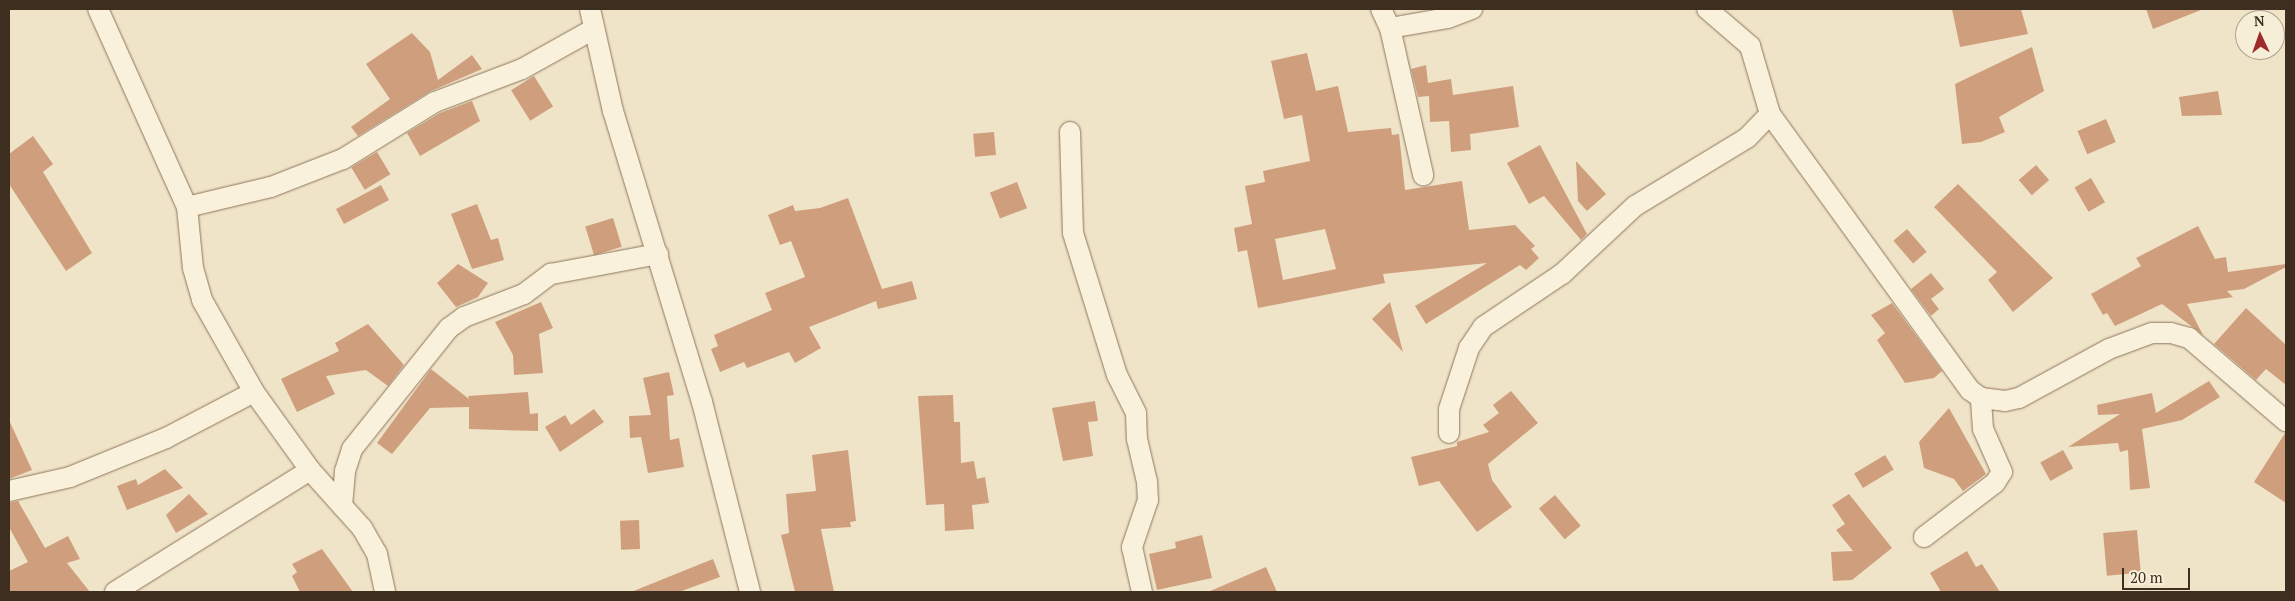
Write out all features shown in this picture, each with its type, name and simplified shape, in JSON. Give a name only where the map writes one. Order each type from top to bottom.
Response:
[{"type":"street","points":[[98,9],[147,126],[186,207],[196,285],[254,392],[310,470],[362,528],[377,554],[385,592]]},
{"type":"street","points":[[590,9],[614,110],[702,402],[750,592]]},
{"type":"street","points":[[1381,9],[1390,28],[1423,175]]},
{"type":"street","points":[[1390,28],[1448,18],[1472,9]]},
{"type":"street","points":[[1707,9],[1750,46],[1770,114],[1931,338],[1970,390],[1981,398],[2005,402],[2019,398],[2109,349],[2152,333],[2171,333],[2189,338],[2286,421]]},
{"type":"street","points":[[186,207],[271,187],[343,159],[435,102],[522,69],[594,29]]},
{"type":"street","points":[[1449,433],[1449,409],[1469,348],[1483,327],[1562,274],[1635,206],[1747,138],[1770,114]]},
{"type":"street","points":[[1070,132],[1073,233],[1110,341],[1117,375],[1136,413],[1137,439],[1147,482],[1148,500],[1132,547],[1142,592]]},
{"type":"street","points":[[342,506],[345,471],[352,449],[448,328],[464,317],[524,294],[551,274],[658,254]]},
{"type":"street","points":[[9,491],[38,486],[166,438],[254,392]]},
{"type":"street","points":[[1924,538],[1999,479],[2001,465],[1983,429],[1981,398]]},
{"type":"street","points":[[116,592],[310,470]]},
{"type":"building","points":[[1952,9],[2021,9],[2028,34],[1960,47]]},
{"type":"building","points":[[2146,9],[2201,9],[2201,10],[2153,29]]},
{"type":"building","points":[[412,33],[430,52],[438,80],[472,55],[482,69],[429,92],[358,136],[351,127],[390,99],[366,64]]},
{"type":"building","points":[[2032,47],[2044,91],[1999,117],[2005,132],[1981,142],[1962,144],[1955,84]]},
{"type":"building","points":[[1307,53],[1316,91],[1338,86],[1348,132],[1391,128],[1392,135],[1399,134],[1405,190],[1462,181],[1469,230],[1515,225],[1535,246],[1531,249],[1539,258],[1526,270],[1520,265],[1426,324],[1415,306],[1487,263],[1383,274],[1385,283],[1258,308],[1247,250],[1238,252],[1234,228],[1252,224],[1245,186],[1265,182],[1263,171],[1310,161],[1302,115],[1284,119],[1271,61]],"holes":[[[1325,229],[1336,269],[1283,280],[1275,239]]]},
{"type":"building","points":[[1426,65],[1428,83],[1451,79],[1453,95],[1513,86],[1519,127],[1470,134],[1471,150],[1451,152],[1449,121],[1430,122],[1429,96],[1418,97],[1411,69]]},
{"type":"building","points":[[534,76],[553,107],[530,121],[511,90]]},
{"type":"building","points":[[2218,91],[2222,115],[2182,116],[2179,97]]},
{"type":"building","points":[[472,101],[480,121],[420,156],[407,133],[440,113]]},
{"type":"building","points":[[2106,119],[2116,142],[2087,154],[2077,131]]},
{"type":"building","points":[[994,132],[996,155],[975,157],[973,134]]},
{"type":"building","points":[[33,136],[53,164],[43,172],[92,253],[66,271],[9,184],[9,154]]},
{"type":"building","points":[[1540,145],[1587,234],[1581,240],[1544,196],[1529,204],[1507,163]]},
{"type":"building","points":[[377,152],[390,174],[365,190],[351,167]]},
{"type":"building","points":[[1576,161],[1606,194],[1587,211],[1578,201]]},
{"type":"building","points":[[2036,165],[2049,180],[2032,195],[2019,180]]},
{"type":"building","points":[[2091,178],[2105,202],[2089,212],[2075,188]]},
{"type":"building","points":[[1017,182],[1027,208],[1000,219],[990,192]]},
{"type":"building","points":[[1958,184],[2053,278],[2013,312],[1988,280],[1997,272],[1934,207]]},
{"type":"building","points":[[381,185],[389,200],[344,224],[336,209]]},
{"type":"building","points":[[848,198],[882,289],[912,281],[917,299],[878,309],[876,301],[809,327],[821,348],[795,363],[789,352],[747,368],[744,362],[720,372],[711,349],[718,346],[714,335],[772,310],[765,293],[805,277],[791,241],[780,245],[768,215],[793,205],[795,211],[820,208]]},
{"type":"building","points":[[477,204],[491,240],[498,238],[504,260],[472,269],[451,214]]},
{"type":"building","points":[[613,218],[622,247],[594,255],[585,226]]},
{"type":"building","points":[[2198,226],[2215,259],[2226,257],[2228,272],[2286,264],[2286,267],[2244,289],[2227,291],[2233,297],[2187,304],[2203,335],[2162,304],[2115,326],[2107,313],[2103,315],[2091,294],[2141,266],[2136,258]]},
{"type":"building","points":[[1907,229],[1927,252],[1913,263],[1893,241]]},
{"type":"building","points":[[458,264],[488,283],[478,297],[456,307],[437,283]]},
{"type":"building","points":[[1931,273],[1944,289],[1931,299],[1939,309],[1931,316],[1911,289]]},
{"type":"building","points":[[541,302],[553,328],[539,334],[543,373],[514,375],[513,355],[495,322]]},
{"type":"building","points":[[1390,302],[1403,352],[1372,319]]},
{"type":"building","points":[[1892,303],[1942,371],[1934,378],[1905,383],[1877,340],[1885,333],[1871,315]]},
{"type":"building","points":[[2246,308],[2286,345],[2286,385],[2266,369],[2256,380],[2214,344]]},
{"type":"building","points":[[368,324],[404,365],[388,386],[366,370],[326,376],[335,394],[297,412],[281,379],[339,351],[335,343]]},
{"type":"building","points":[[431,369],[469,399],[468,396],[528,392],[530,414],[538,413],[538,431],[469,429],[469,407],[430,408],[392,454],[377,443]]},
{"type":"building","points":[[669,372],[674,395],[667,396],[670,440],[679,438],[684,467],[648,473],[641,437],[630,438],[629,416],[651,415],[643,378]]},
{"type":"building","points":[[2209,381],[2220,397],[2182,420],[2142,429],[2150,488],[2130,490],[2128,450],[2120,452],[2118,443],[2068,447],[2120,414],[2098,415],[2097,405],[2152,393],[2156,413]]},
{"type":"building","points":[[1511,391],[1538,423],[1488,464],[1492,480],[1512,507],[1477,532],[1439,481],[1419,486],[1411,457],[1457,446],[1457,442],[1489,432],[1483,425],[1499,413],[1493,405]]},
{"type":"building","points":[[953,395],[954,422],[960,422],[961,463],[974,461],[977,479],[985,477],[989,503],[972,505],[974,529],[945,531],[944,504],[926,505],[918,396]]},
{"type":"building","points":[[1095,401],[1098,421],[1088,422],[1093,456],[1063,461],[1052,408]]},
{"type":"building","points":[[1949,408],[1986,474],[1963,491],[1954,479],[1924,468],[1919,442]]},
{"type":"building","points":[[594,409],[604,422],[560,452],[545,427],[565,415],[571,425]]},
{"type":"building","points":[[9,420],[32,470],[9,479]]},
{"type":"building","points":[[2286,433],[2286,503],[2254,482]]},
{"type":"building","points":[[848,450],[856,521],[850,522],[851,527],[821,529],[834,592],[795,592],[781,535],[789,533],[786,494],[816,491],[812,455]]},
{"type":"building","points":[[2063,450],[2073,468],[2050,481],[2040,463]]},
{"type":"building","points":[[1885,455],[1894,470],[1863,488],[1854,474]]},
{"type":"building","points":[[165,469],[183,488],[127,510],[117,486],[136,479],[138,485]]},
{"type":"building","points":[[189,494],[208,514],[176,533],[166,515]]},
{"type":"building","points":[[1849,494],[1892,548],[1852,580],[1833,581],[1831,552],[1853,551],[1836,530],[1845,524],[1832,505]]},
{"type":"building","points":[[1555,495],[1581,526],[1565,539],[1539,508]]},
{"type":"building","points":[[18,501],[45,548],[68,536],[80,559],[67,563],[90,592],[9,592],[9,571],[28,562],[9,527],[9,503]]},
{"type":"building","points":[[639,520],[640,549],[621,550],[620,521]]},
{"type":"building","points":[[2137,530],[2141,573],[2107,576],[2103,533]]},
{"type":"building","points":[[1202,535],[1212,578],[1157,590],[1149,554],[1176,548],[1175,542]]},
{"type":"building","points":[[322,549],[353,592],[300,592],[292,576],[297,572],[292,564]]},
{"type":"building","points":[[1967,551],[1976,567],[1982,564],[2000,592],[1941,592],[1930,573]]},
{"type":"building","points":[[713,559],[720,577],[679,592],[631,592]]},
{"type":"building","points":[[1266,567],[1277,592],[1208,592]]}]
